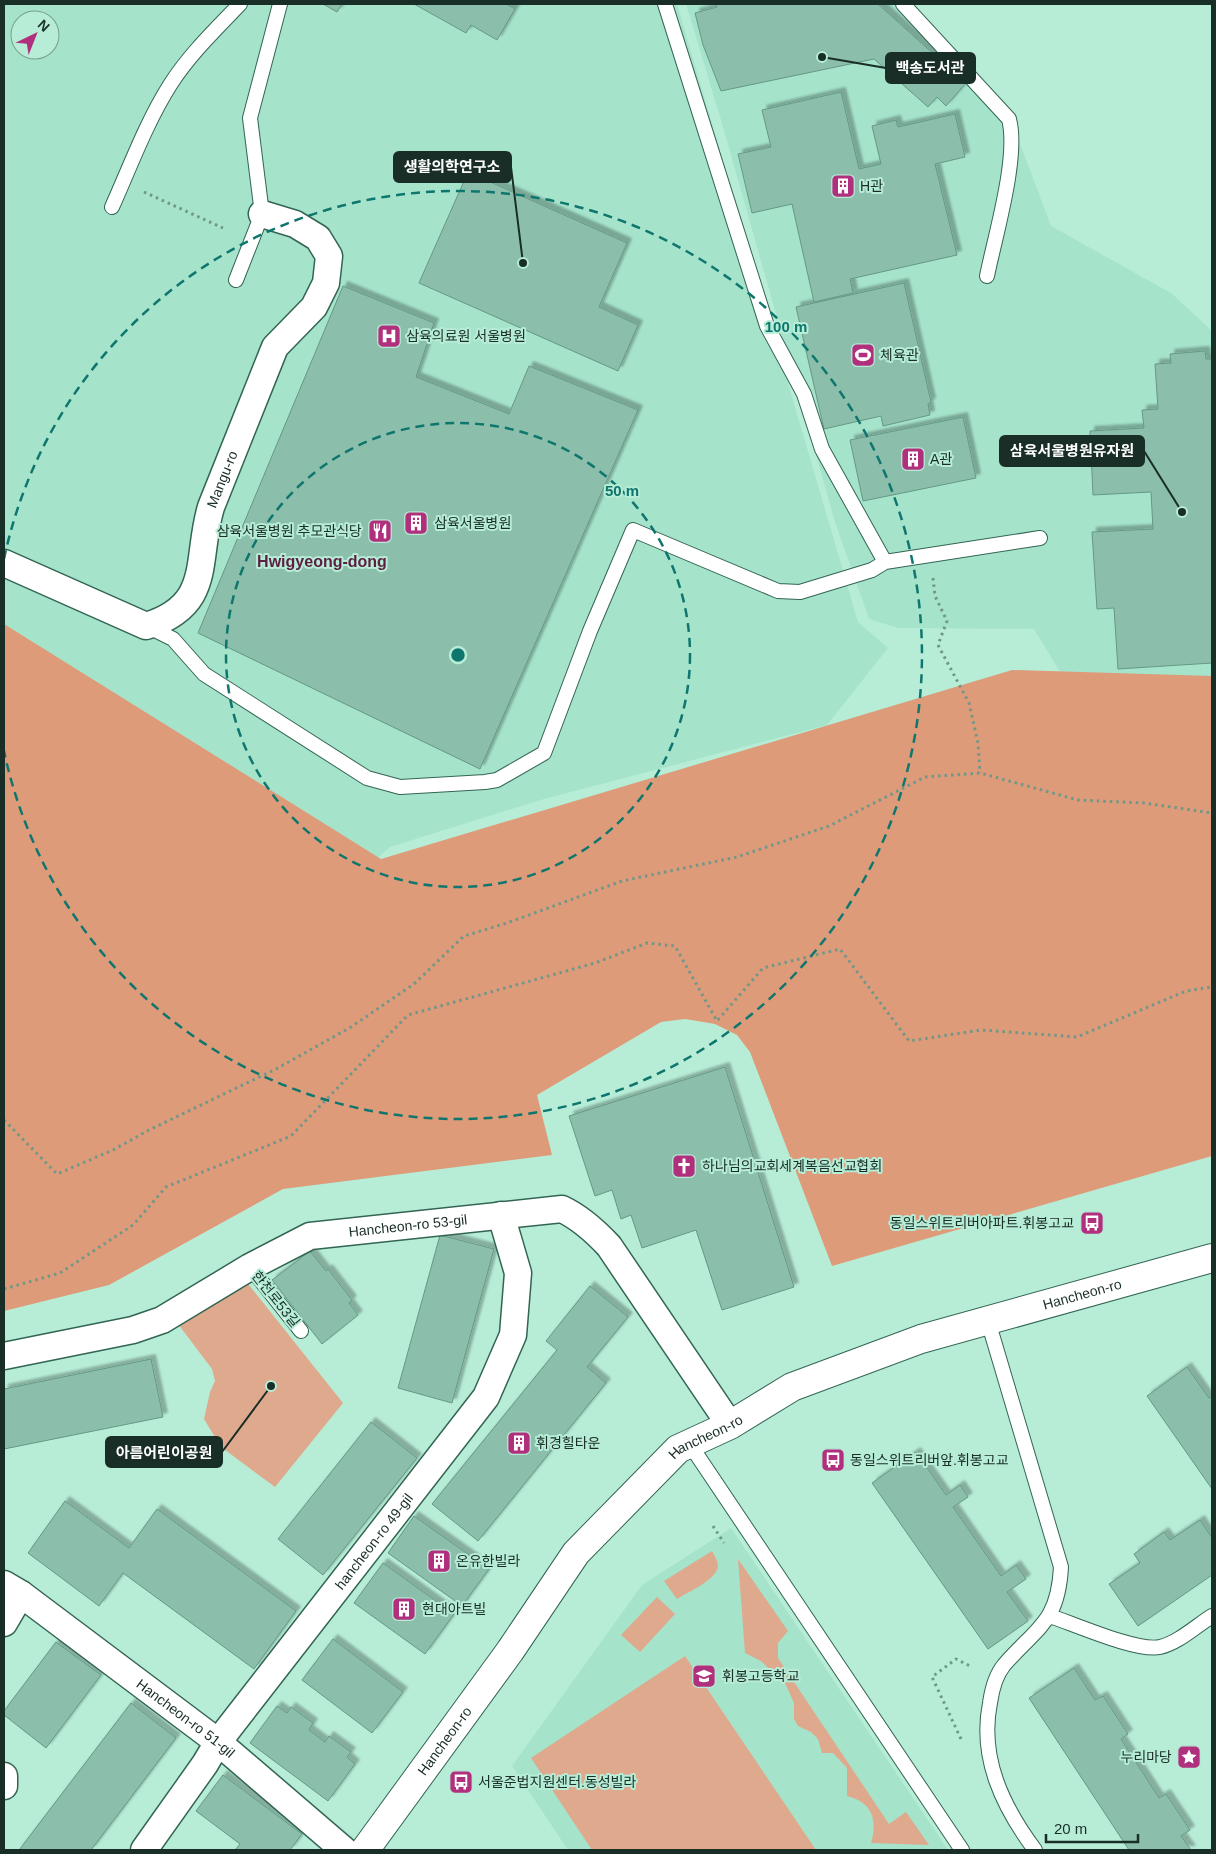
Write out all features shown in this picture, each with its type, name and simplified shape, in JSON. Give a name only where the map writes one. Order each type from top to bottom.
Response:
[{"type":"main road","name":"Hancheon-ro","points":[[365,1850],[510,1651],[576,1553],[678,1449],[730,1425],[792,1387],[921,1339],[1212,1258]]},
{"type":"street","name":"Mangu-ro","points":[[146,626],[163,620],[191,598],[198,584],[206,524],[211,507],[275,347],[314,308],[326,283],[329,256],[318,238],[294,224],[262,214]]},
{"type":"street","points":[[4,563],[146,626]]},
{"type":"street","name":"Hancheon-ro 53-gil","points":[[4,1356],[133,1330],[162,1320],[250,1267],[310,1236],[562,1209],[576,1216],[609,1246],[730,1425]]},
{"type":"street","name":"hancheon-ro 49-gil","points":[[153,1847],[218,1742],[486,1397],[513,1335],[518,1273],[501,1215]]},
{"type":"street","name":"Hancheon-ro 51-gil","points":[[4,1623],[12,1589],[218,1742],[344,1850]]},
{"type":"street","points":[[4,1776],[4,1786]]},
{"type":"lane","points":[[112,207],[158,104],[170,84],[190,57],[240,4]]},
{"type":"lane","points":[[236,280],[262,214],[250,118],[280,4]]},
{"type":"lane","points":[[665,4],[767,326],[804,394],[822,449],[885,562]]},
{"type":"lane","points":[[904,4],[1009,119],[1012,131],[1012,156],[987,276]]},
{"type":"lane","points":[[146,626],[173,639],[204,674],[368,778],[400,788],[484,782],[497,780],[544,753],[590,631],[633,530],[778,591],[791,593],[872,570],[885,562],[1040,538]]},
{"type":"lane","name":"한천로53길","points":[[250,1267],[301,1331]]},
{"type":"lane","points":[[988,1321],[1061,1567],[1058,1594],[1050,1616],[1042,1628],[1003,1666],[993,1684],[986,1731],[988,1758],[1003,1800],[1022,1833],[1035,1850]]},
{"type":"lane","points":[[689,1443],[962,1850]]},
{"type":"lane","points":[[1050,1616],[1140,1647],[1158,1647],[1169,1643],[1212,1616]]},
{"type":"path","points":[[123,182],[223,228]]},
{"type":"path","points":[[931,556],[935,596],[947,622],[938,645],[968,704],[978,743],[980,773]]},
{"type":"path","points":[[4,1120],[57,1174],[113,1150],[149,1130],[276,1069],[350,1027],[414,984],[464,936],[507,923],[622,881],[737,857],[829,826],[925,777],[980,773],[1078,800],[1144,803],[1212,813]]},
{"type":"path","points":[[4,1289],[60,1273],[133,1225],[166,1187],[291,1136],[408,1015],[595,963],[647,943],[674,946],[717,1021],[762,968],[840,948],[909,1041],[982,1030],[1077,1037],[1186,991],[1212,987]]},
{"type":"path","points":[[4,1128],[11,1127]]},
{"type":"path","points":[[713,1526],[724,1543]]},
{"type":"path","points":[[961,1739],[932,1677],[956,1660],[972,1667]]},
{"type":"shaded area","name":"삼육의료원 서울병원","points":[[4,4],[677,4],[858,622],[888,648],[827,725],[544,799],[390,847],[151,1051],[4,993]]},
{"type":"shaded area","points":[[686,4],[905,4],[1014,128],[1051,226],[1171,293],[1212,331],[1212,687],[1081,706],[1034,629],[898,628],[869,619],[835,522],[721,120]]},
{"type":"shaded area","points":[[4,624],[381,859],[1012,670],[1212,676],[1212,1156],[832,1266],[750,1052],[737,1035],[715,1024],[685,1019],[661,1022],[537,1095],[552,1155],[283,1189],[109,1285],[4,1311]]},
{"type":"shaded area","points":[[245,1280],[343,1403],[275,1487],[221,1447],[204,1419],[210,1392],[215,1381],[212,1369],[175,1320]]},
{"type":"shaded area","name":"휘봉고등학교","points":[[731,1528],[948,1850],[568,1850],[512,1766],[642,1585]]},
{"type":"shaded area","points":[[712,1551],[718,1565],[714,1575],[677,1599],[664,1581]]},
{"type":"shaded area","points":[[738,1559],[788,1631],[778,1643],[778,1658],[889,1824],[906,1812],[929,1845],[871,1843],[874,1827],[871,1813],[862,1803],[847,1796],[847,1768],[833,1753],[822,1753],[818,1739],[811,1732],[798,1726],[794,1719],[794,1703],[786,1685],[761,1661],[745,1653]]},
{"type":"shaded area","points":[[657,1597],[675,1614],[640,1652],[621,1635]]},
{"type":"shaded area","points":[[685,1656],[816,1850],[592,1850],[531,1758]]},
{"type":"building","points":[[323,4],[342,4],[337,12]]},
{"type":"building","points":[[414,4],[506,4],[515,9],[497,40],[471,25],[466,33]]},
{"type":"building","points":[[716,4],[878,4],[966,83],[946,106],[937,97],[928,107],[874,59],[721,91],[703,45],[695,13],[717,7]]},
{"type":"building","name":"H관","points":[[841,92],[859,169],[881,164],[872,126],[896,120],[898,127],[955,114],[965,157],[935,164],[957,255],[850,279],[853,293],[814,302],[792,204],[752,213],[738,154],[771,147],[762,110]]},
{"type":"building","points":[[468,172],[627,243],[599,307],[638,325],[618,371],[419,283]]},
{"type":"building","name":"체육관","points":[[904,283],[931,402],[928,404],[930,415],[883,426],[881,416],[824,429],[796,307]]},
{"type":"building","name":"삼육서울병원","points":[[343,286],[434,323],[416,377],[509,414],[529,366],[638,410],[480,769],[198,633]]},
{"type":"building","points":[[1205,351],[1206,359],[1212,359],[1212,663],[1118,669],[1114,608],[1097,609],[1092,532],[1153,529],[1151,492],[1093,495],[1090,431],[1144,428],[1142,410],[1158,409],[1155,364],[1171,363],[1170,354]]},
{"type":"building","name":"A관","points":[[963,417],[976,478],[863,501],[850,440]]},
{"type":"building","points":[[725,1067],[794,1287],[722,1310],[696,1230],[642,1248],[631,1215],[621,1219],[612,1190],[595,1196],[569,1116]]},
{"type":"building","points":[[440,1235],[494,1249],[452,1403],[398,1388]]},
{"type":"building","points":[[310,1251],[326,1271],[328,1269],[352,1300],[349,1303],[358,1315],[322,1344],[272,1280]]},
{"type":"building","name":"휘경힐타운","points":[[590,1286],[628,1317],[587,1367],[606,1383],[478,1541],[432,1504],[557,1350],[546,1341]]},
{"type":"building","points":[[151,1359],[163,1417],[4,1449],[4,1389]]},
{"type":"building","points":[[1187,1367],[1209,1398],[1212,1396],[1212,1489],[1147,1396]]},
{"type":"building","points":[[371,1422],[417,1458],[323,1575],[278,1539]]},
{"type":"building","points":[[916,1452],[946,1495],[960,1485],[968,1497],[953,1507],[1001,1576],[1016,1565],[1026,1579],[1007,1592],[1028,1621],[988,1649],[872,1483]]},
{"type":"building","points":[[65,1501],[129,1548],[157,1509],[296,1611],[254,1669],[123,1573],[99,1606],[28,1553]]},
{"type":"building","name":"온유한빌라","points":[[414,1516],[489,1569],[462,1606],[388,1553]]},
{"type":"building","points":[[1200,1520],[1212,1538],[1212,1575],[1138,1626],[1109,1584],[1140,1563],[1134,1554],[1164,1532],[1170,1540]]},
{"type":"building","name":"현대아트빌","points":[[383,1563],[454,1614],[425,1654],[354,1603]]},
{"type":"building","points":[[333,1639],[403,1692],[372,1733],[302,1680]]},
{"type":"building","points":[[56,1642],[101,1675],[46,1748],[4,1715],[4,1711]]},
{"type":"building","points":[[1074,1668],[1095,1700],[1103,1696],[1128,1734],[1121,1739],[1159,1798],[1166,1794],[1190,1830],[1181,1836],[1191,1850],[1129,1850],[1029,1698]]},
{"type":"building","points":[[131,1703],[176,1738],[91,1850],[19,1850]]},
{"type":"building","points":[[277,1706],[287,1713],[291,1707],[313,1723],[309,1730],[325,1742],[329,1736],[351,1752],[347,1757],[355,1764],[328,1801],[250,1743]]},
{"type":"building","points":[[223,1775],[302,1834],[290,1850],[235,1850],[240,1844],[196,1811]]},
{"type":"place","name":"백송도서관","points":[[822,57]]},
{"type":"place","name":"H관","points":[[843,186]]},
{"type":"place","name":"생활의학연구소","points":[[523,263]]},
{"type":"place","name":"삼육의료원 서울병원","points":[[389,336]]},
{"type":"place","name":"체육관","points":[[863,355]]},
{"type":"place","name":"A관","points":[[913,459]]},
{"type":"place","name":"삼육서울병원유자원","points":[[1182,512]]},
{"type":"place","name":"삼육서울병원","points":[[416,523]]},
{"type":"place","name":"삼육서울병원 추모관식당","points":[[380,531]]},
{"type":"place","name":"하나님의교회세계복음선교협회","points":[[684,1166]]},
{"type":"place","name":"동일스위트리버아파트.휘봉고교","points":[[1092,1223]]},
{"type":"place","name":"아름어린이공원","points":[[271,1386]]},
{"type":"place","name":"휘경힐타운","points":[[519,1443]]},
{"type":"place","name":"동일스위트리버앞.휘봉고교","points":[[833,1460]]},
{"type":"place","name":"온유한빌라","points":[[439,1561]]},
{"type":"place","name":"현대아트빌","points":[[404,1609]]},
{"type":"place","name":"휘봉고등학교","points":[[704,1676]]},
{"type":"place","name":"누리마당","points":[[1189,1757]]},
{"type":"place","name":"서울준법지원센터.동성빌라","points":[[461,1782]]},
{"type":"district","name":"Hwigyeong-dong","points":[[322,561]]}]
